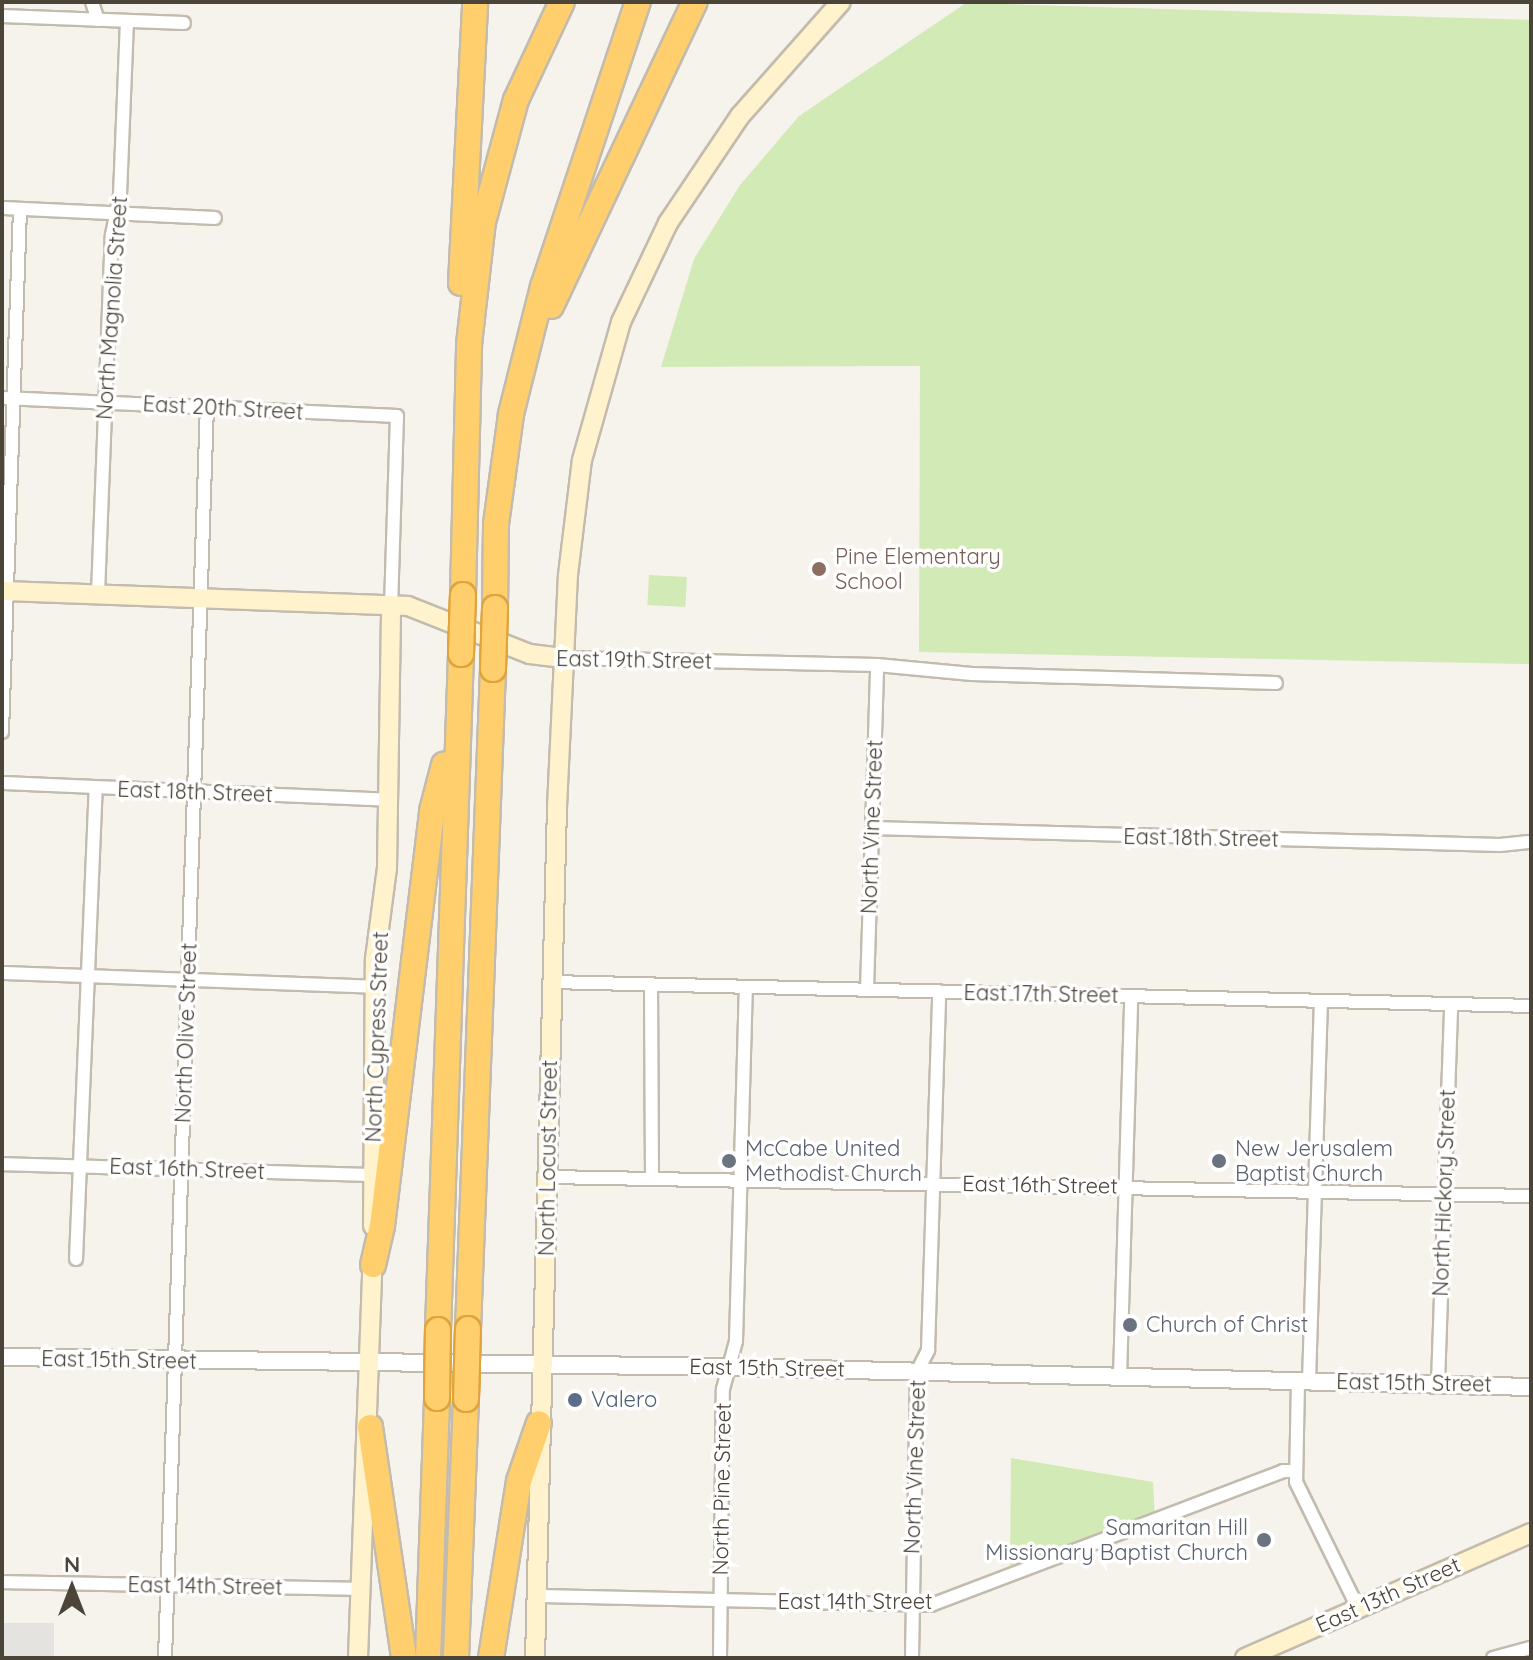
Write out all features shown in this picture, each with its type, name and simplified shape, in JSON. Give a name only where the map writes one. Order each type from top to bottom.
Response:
[{"type":"highway","points":[[469,344],[461,303],[475,2]]},
{"type":"highway","points":[[428,1658],[469,344],[483,222],[503,143],[532,61],[562,2]]},
{"type":"highway","points":[[456,1658],[495,608],[504,445],[543,287],[638,2]]},
{"type":"highway","points":[[529,351],[695,2]]},
{"type":"highway","points":[[373,1265],[382,1226],[432,811],[459,703]]},
{"type":"highway","points":[[491,1658],[519,1481],[539,1423]]},
{"type":"highway","points":[[370,1427],[404,1658]]},
{"type":"main road","name":"North Locust Street","points":[[535,1658],[540,1366],[549,1177],[551,982],[565,658],[582,460],[621,322],[668,223],[707,160],[776,72],[841,2]]},
{"type":"main road","name":"East 19th Street","points":[[4,591],[391,605],[435,613],[530,654],[565,658]]},
{"type":"main road","name":"North Cypress Street","points":[[358,1658],[370,1427],[375,987],[388,800],[391,605]]},
{"type":"main road","name":"East 13th Street","points":[[1245,1658],[1531,1533]]},
{"type":"street","points":[[92,2],[98,20]]},
{"type":"street","points":[[2,16],[184,23]]},
{"type":"street","name":"North Magnolia Street","points":[[98,594],[127,22]]},
{"type":"street","points":[[2,208],[215,218]]},
{"type":"street","points":[[2,732],[8,398],[20,209]]},
{"type":"street","name":"East 20th Street","points":[[8,398],[397,416]]},
{"type":"street","name":"North Olive Street","points":[[165,1658],[207,407]]},
{"type":"street","name":"North Cypress Street","points":[[391,605],[397,416]]},
{"type":"street","name":"East 19th Street","points":[[565,658],[877,665],[972,674],[1276,683]]},
{"type":"street","name":"North Vine Street","points":[[867,990],[877,665]]},
{"type":"street","name":"East 18th Street","points":[[2,783],[388,800]]},
{"type":"street","points":[[76,1259],[96,787]]},
{"type":"street","name":"East 18th Street","points":[[872,828],[1500,845],[1531,842]]},
{"type":"street","points":[[2,973],[375,987]]},
{"type":"street","name":"East 17th Street","points":[[551,982],[1531,1006]]},
{"type":"street","points":[[651,985],[652,1177]]},
{"type":"street","name":"North Pine Street","points":[[720,1658],[723,1389],[736,1341],[746,987]]},
{"type":"street","name":"North Vine Street","points":[[912,1658],[917,1372],[928,1350],[939,991]]},
{"type":"street","points":[[1120,1377],[1131,996]]},
{"type":"street","points":[[1321,1001],[1315,1192],[1304,1381],[1294,1471],[1358,1608]]},
{"type":"street","name":"North Hickory Street","points":[[1438,1383],[1451,1004]]},
{"type":"street","name":"East 16th Street","points":[[2,1164],[373,1175]]},
{"type":"street","name":"East 16th Street","points":[[549,1177],[741,1178],[1531,1196]]},
{"type":"street","name":"East 15th Street","points":[[2,1357],[730,1367],[1531,1387]]},
{"type":"street","name":"East 14th Street","points":[[536,1596],[721,1602],[940,1602],[1283,1471],[1294,1471]]},
{"type":"street","name":"East 14th Street","points":[[2,1582],[360,1589]]},
{"type":"street","points":[[1493,1658],[1531,1648]]},
{"type":"green space","points":[[966,3],[1531,20],[1531,664],[919,652],[920,366],[661,367],[694,259],[740,185],[799,116]]},
{"type":"green space","points":[[649,575],[687,577],[685,607],[647,605]]},
{"type":"green space","points":[[1011,1458],[1153,1482],[1155,1520],[1010,1576]]},
{"type":"shaded area","points":[[2,1623],[54,1623],[54,1658],[2,1658]]},
{"type":"place","name":"Pine Elementary School","points":[[819,569]]},
{"type":"place","name":"McCabe United Methodist Church","points":[[729,1161]]},
{"type":"place","name":"New Jerusalem Baptist Church","points":[[1219,1161]]},
{"type":"place","name":"Church of Christ","points":[[1130,1325]]},
{"type":"place","name":"Valero","points":[[575,1400]]},
{"type":"place","name":"Samaritan Hill Missionary Baptist Church","points":[[1264,1540]]}]
